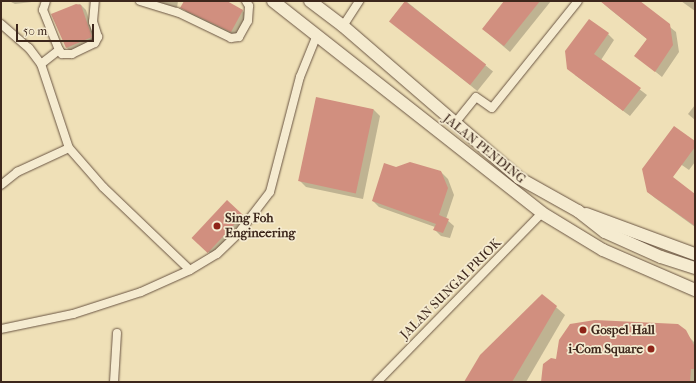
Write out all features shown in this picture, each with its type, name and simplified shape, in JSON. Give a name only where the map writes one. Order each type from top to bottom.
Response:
[{"type":"main road","name":"JALAN PENDING","points":[[273,1],[542,213],[603,250],[695,290]]},
{"type":"main road","name":"JALAN PENDING","points":[[310,1],[343,26],[455,122],[485,152],[518,178],[578,211],[605,232],[630,245],[695,268]]},
{"type":"main road","points":[[578,211],[695,254]]},
{"type":"street","points":[[46,1],[43,10],[62,54],[72,54],[95,43],[98,37],[93,22],[95,1]]},
{"type":"street","points":[[140,1],[177,12],[230,38],[240,37],[248,21],[248,6],[246,1]]},
{"type":"street","points":[[343,26],[358,1]]},
{"type":"street","points":[[455,122],[476,96],[492,108],[578,1]]},
{"type":"street","points":[[1,24],[29,48],[40,64],[69,148],[103,187],[190,270]]},
{"type":"street","points":[[1,329],[73,314],[141,292],[190,270],[217,254],[238,235],[270,192],[300,77],[317,35]]},
{"type":"street","points":[[40,64],[59,50]]},
{"type":"street","points":[[1,185],[17,172],[69,148]]},
{"type":"street","name":"JALAN SUNGAI PRIOK","points":[[376,382],[542,213]]},
{"type":"street","points":[[114,382],[117,332]]},
{"type":"building","points":[[184,1],[227,1],[243,10],[231,32],[180,8]]},
{"type":"building","points":[[405,1],[486,64],[470,85],[389,21]]},
{"type":"building","points":[[504,1],[540,1],[504,46],[482,29]]},
{"type":"building","points":[[600,1],[640,1],[670,24],[673,45],[655,72],[634,56],[647,39]]},
{"type":"building","points":[[76,4],[81,5],[92,37],[66,48],[51,14]]},
{"type":"building","points":[[589,19],[609,33],[594,54],[641,88],[623,111],[567,69],[565,51]]},
{"type":"building","points":[[316,97],[374,109],[356,193],[298,181]]},
{"type":"building","points":[[674,126],[695,141],[695,147],[673,177],[695,194],[695,226],[647,192],[642,169]]},
{"type":"building","points":[[410,162],[441,171],[448,188],[439,215],[449,219],[443,233],[433,230],[436,224],[372,201],[384,163],[396,167]]},
{"type":"building","name":"Sing Foh Engineering","points":[[227,200],[243,215],[208,253],[192,238]]},
{"type":"building","points":[[542,294],[557,306],[512,382],[464,382],[480,355]]},
{"type":"building","name":"i-Com Square","points":[[595,320],[678,324],[686,330],[695,347],[695,369],[691,369],[690,382],[541,382],[543,364],[551,358],[556,359],[559,340],[570,324]]},
{"type":"place","name":"Sing Foh Engineering","points":[[217,226]]},
{"type":"place","name":"Gospel Hall","points":[[583,330]]},
{"type":"place","name":"i-Com Square","points":[[651,349]]}]
